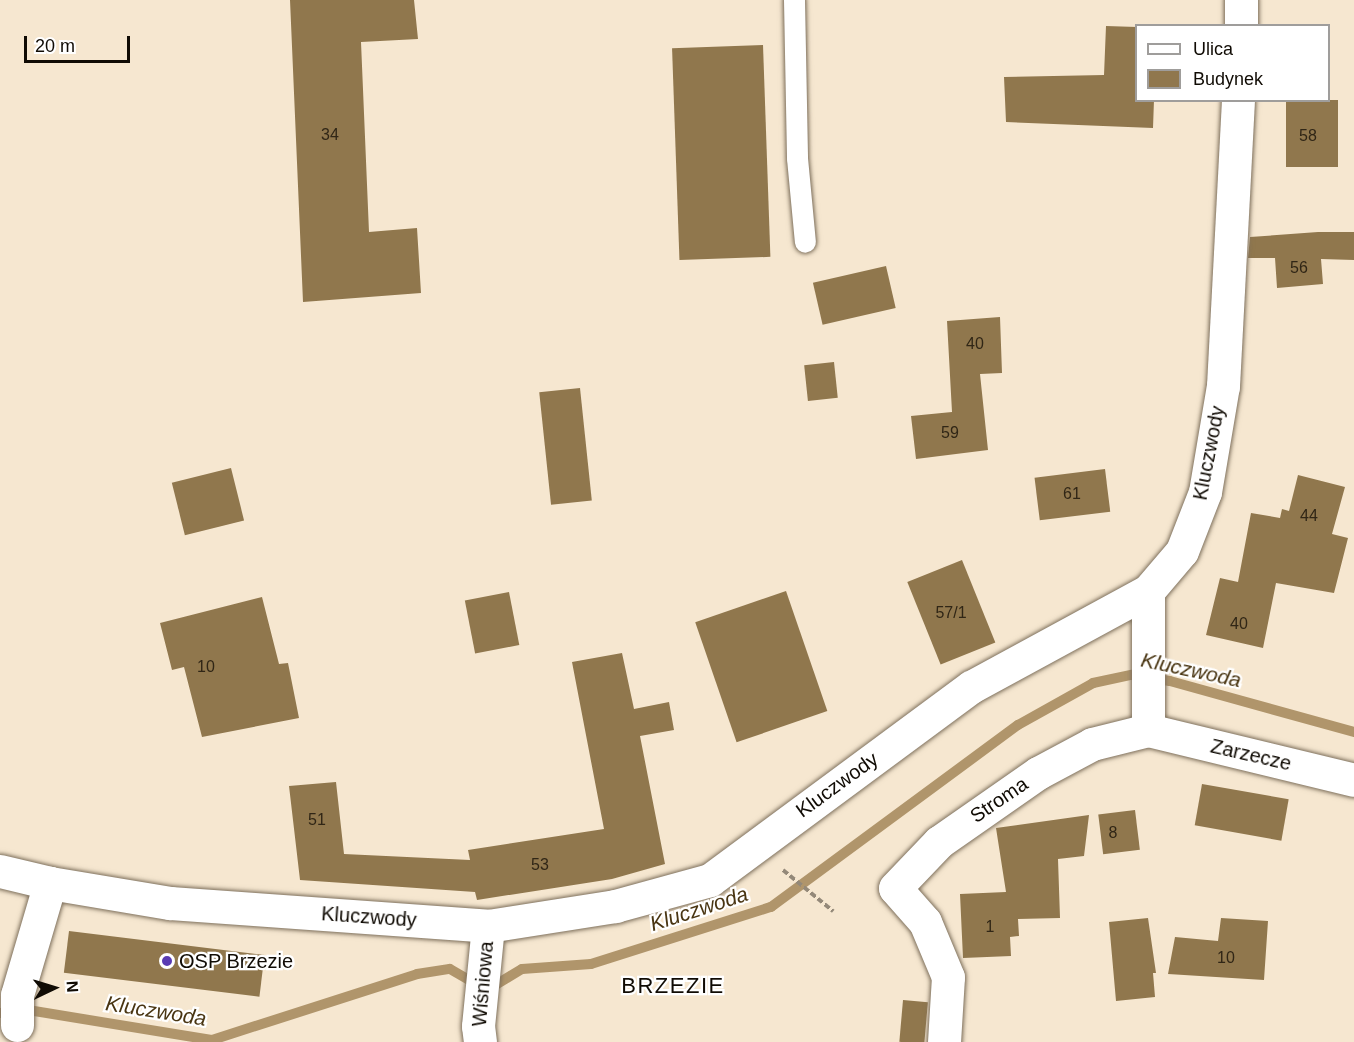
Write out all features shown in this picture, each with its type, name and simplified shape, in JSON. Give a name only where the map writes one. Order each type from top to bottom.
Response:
[{"type":"street","points":[[1241,0],[1241,24]]},
{"type":"street","name":"Kluczwody","points":[[0,871],[50,883],[170,903],[487,940],[710,880],[970,687],[1148,591],[1182,551],[1205,492],[1223,386],[1238,102]]},
{"type":"street","points":[[1148,591],[1148,719]]},
{"type":"street","name":"Zarzecze","points":[[1148,719],[1354,780]]},
{"type":"street","name":"Stroma","points":[[944,1042],[948,977],[925,922],[895,888],[939,842],[1038,773],[1092,744],[1148,719]]},
{"type":"street","points":[[17,1010],[50,883]]},
{"type":"street","name":"Wiśniowa","points":[[480,1042],[487,940]]},
{"type":"lane","points":[[794,0],[797,158],[805,242]]},
{"type":"path","points":[[755,846],[833,911]]},
{"type":"building","points":[[290,0],[414,0],[418,39],[361,42],[369,232],[417,228],[421,293],[303,302]]},
{"type":"building","points":[[1106,26],[1135,27],[1135,102],[1154,102],[1153,128],[1006,122],[1004,77],[1104,75]]},
{"type":"building","points":[[763,45],[770,257],[679,260],[672,48]]},
{"type":"building","points":[[1338,100],[1338,167],[1286,167],[1286,102]]},
{"type":"building","points":[[1354,232],[1354,260],[1321,259],[1323,284],[1277,288],[1275,258],[1248,258],[1250,237]]},
{"type":"building","points":[[886,266],[896,308],[823,325],[813,283]]},
{"type":"building","points":[[1000,317],[1002,373],[980,374],[988,450],[916,459],[911,416],[952,412],[947,321]]},
{"type":"building","points":[[834,362],[838,398],[808,401],[804,365]]},
{"type":"building","points":[[580,388],[592,500],[551,505],[539,392]]},
{"type":"building","points":[[231,468],[244,520],[185,535],[172,483]]},
{"type":"building","points":[[1105,469],[1110,512],[1040,520],[1035,478]]},
{"type":"building","points":[[1298,475],[1345,487],[1332,534],[1348,538],[1334,593],[1276,583],[1263,648],[1206,635],[1220,578],[1238,582],[1251,513],[1280,518],[1282,509],[1289,511]]},
{"type":"building","points":[[962,560],[995,643],[941,665],[907,582]]},
{"type":"building","points":[[786,591],[827,711],[737,742],[695,622]]},
{"type":"building","points":[[509,592],[519,645],[475,654],[465,601]]},
{"type":"building","points":[[262,597],[279,664],[288,663],[299,718],[202,737],[184,667],[172,670],[160,623]]},
{"type":"building","points":[[622,653],[634,709],[669,702],[674,730],[640,736],[665,864],[612,879],[477,900],[475,892],[300,880],[289,786],[336,782],[344,854],[470,860],[468,850],[604,829],[572,662]]},
{"type":"building","points":[[1202,784],[1289,799],[1281,841],[1195,825]]},
{"type":"building","points":[[1135,810],[1140,850],[1103,854],[1098,815]]},
{"type":"building","points":[[1089,815],[1084,856],[1058,859],[1060,918],[1018,919],[1019,936],[1010,937],[1011,956],[963,958],[960,894],[1006,892],[996,828]]},
{"type":"building","points":[[1148,918],[1156,973],[1153,973],[1155,997],[1116,1001],[1109,922]]},
{"type":"building","points":[[1221,918],[1268,921],[1264,980],[1168,974],[1175,937],[1218,941]]},
{"type":"building","points":[[69,931],[265,955],[259,997],[64,973]]},
{"type":"building","points":[[903,1000],[928,1002],[924,1042],[899,1042]]},
{"type":"waterway","name":"Kluczwoda","points":[[0,1013],[28,1010],[212,1040],[417,974],[450,969],[469,980],[497,984],[522,969],[591,964],[771,907],[1018,725],[1093,683],[1132,675],[1170,681],[1354,732]]},
{"type":"place","name":"OSP Brzezie","points":[[167,961]]},
{"type":"district","name":"BRZEZIE","points":[[673,986]]}]
